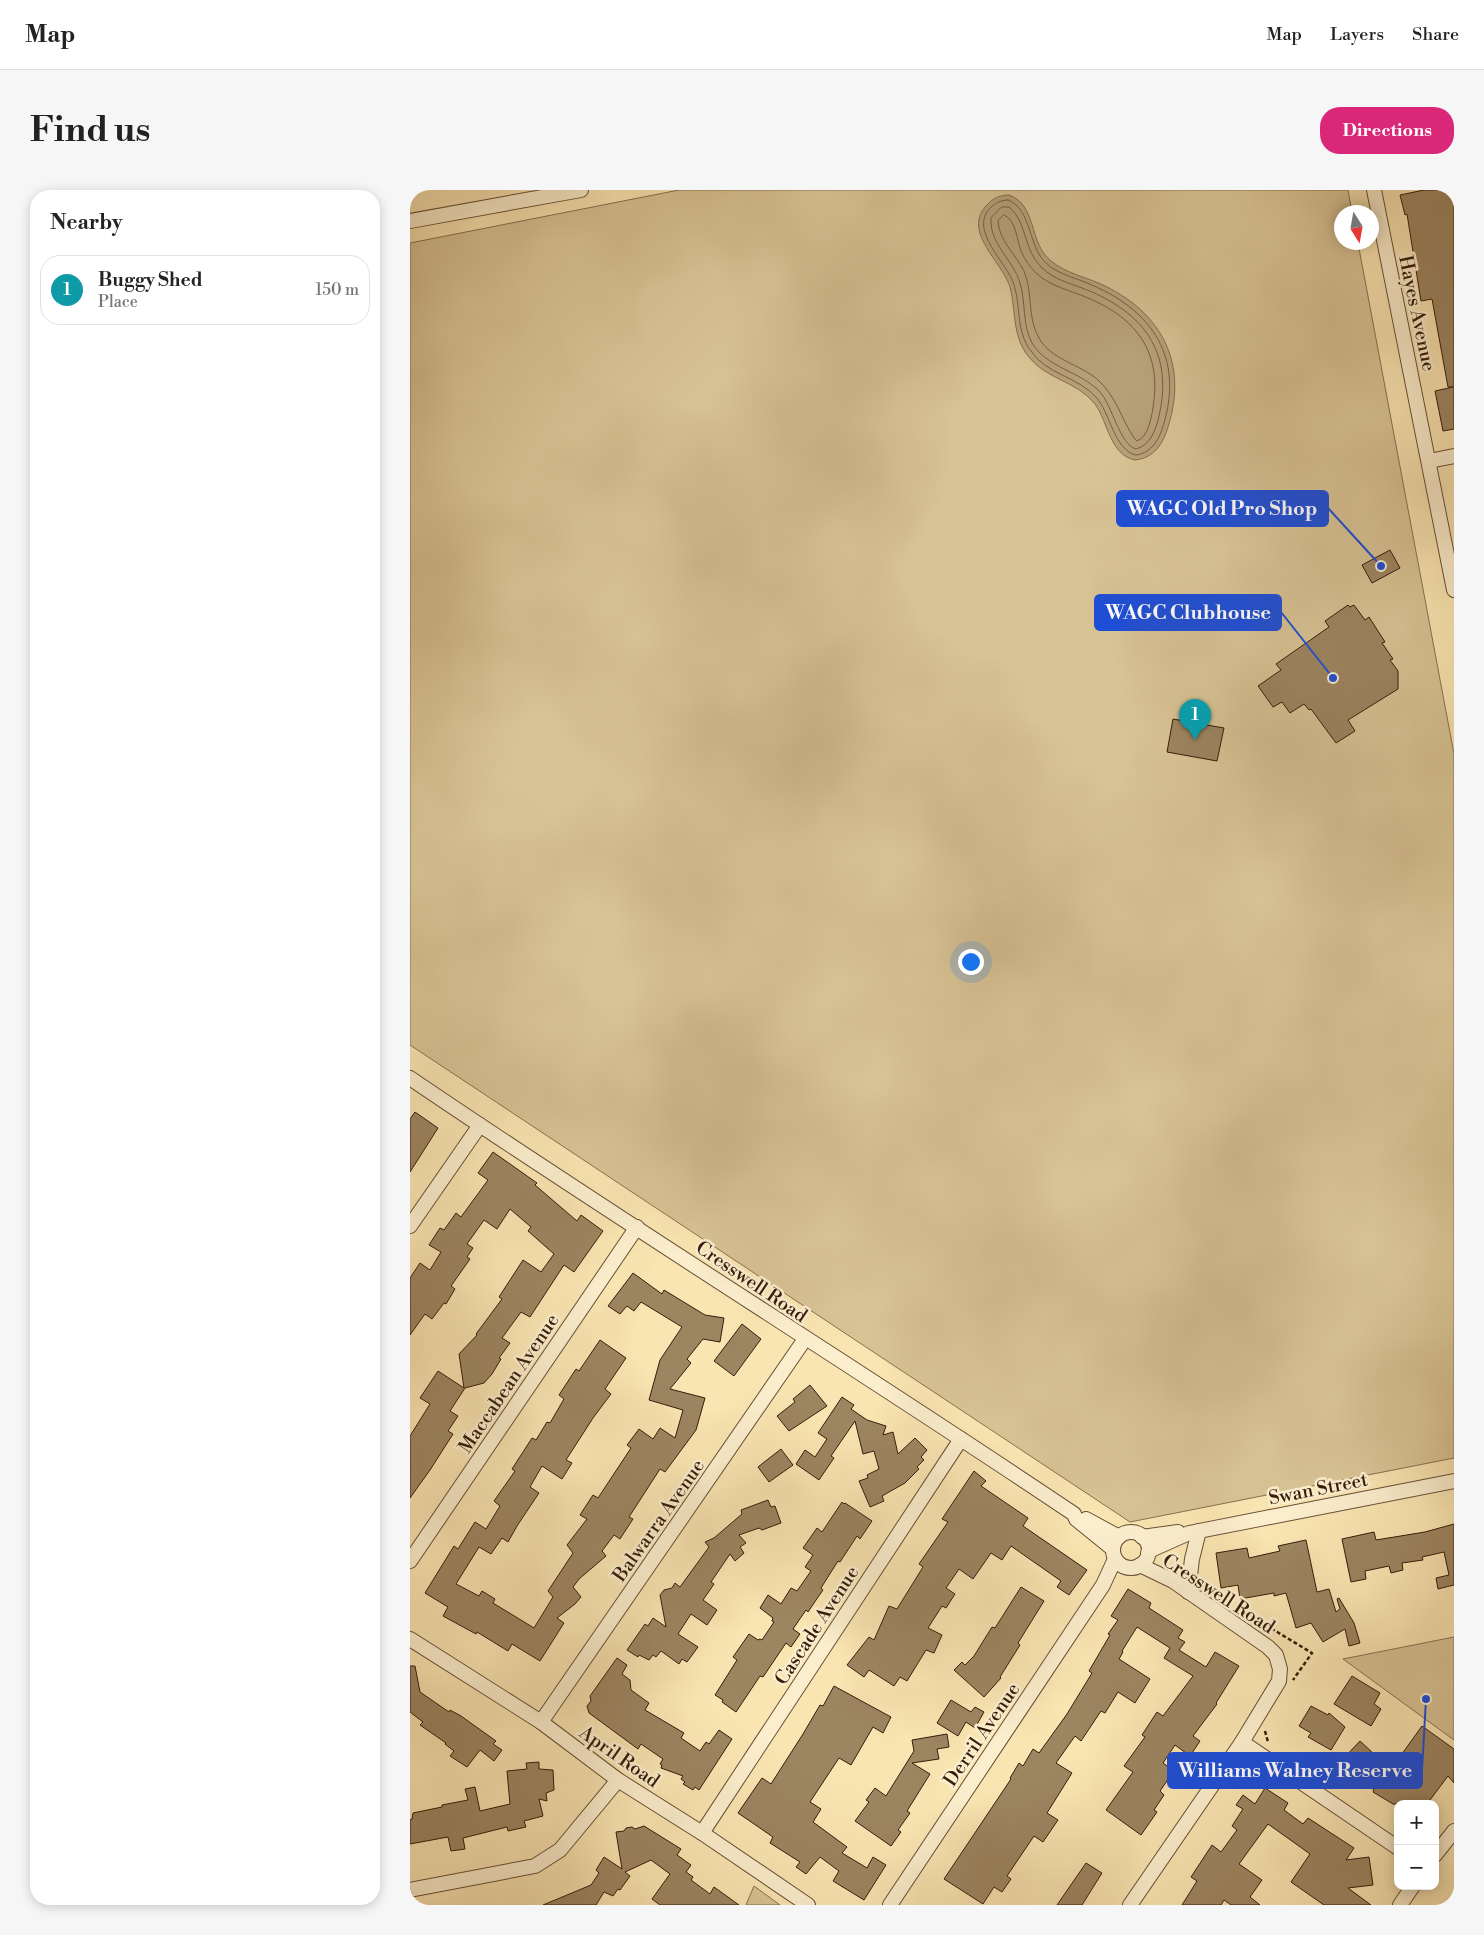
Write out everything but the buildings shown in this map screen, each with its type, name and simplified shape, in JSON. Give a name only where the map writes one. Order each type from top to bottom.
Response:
[{"type":"street","points":[[410,221],[581,190]]},
{"type":"street","name":"Hayes Avenue","points":[[1374,190],[1454,590]]},
{"type":"street","points":[[1429,461],[1454,456]]},
{"type":"street","name":"Cresswell Road","points":[[410,1078],[1074,1514],[1076,1519],[1118,1553]]},
{"type":"street","points":[[410,1226],[480,1125]]},
{"type":"street","name":"Maccabean Avenue","points":[[410,1561],[637,1227]]},
{"type":"street","name":"Balwarra Avenue","points":[[541,1722],[805,1339]]},
{"type":"street","name":"Cascade Avenue","points":[[702,1833],[961,1439]]},
{"type":"street","name":"Swan Street","points":[[1142,1537],[1194,1532],[1454,1481]]},
{"type":"street","points":[[1128,1532],[1138,1534],[1147,1544],[1144,1559],[1133,1568],[1118,1553],[1128,1532]]},
{"type":"street","points":[[1188,1592],[1194,1532]]},
{"type":"street","name":"Swan Street","points":[[1144,1559],[1153,1549],[1194,1532]]},
{"type":"street","name":"Derril Avenue","points":[[890,1905],[1103,1585],[1118,1553]]},
{"type":"street","name":"Cresswell Road","points":[[1144,1559],[1159,1574],[1268,1647],[1276,1656],[1280,1670],[1279,1681],[1242,1742]]},
{"type":"street","name":"April Road","points":[[410,1639],[541,1722],[618,1780],[702,1833],[808,1905]]},
{"type":"street","points":[[1130,1905],[1242,1742],[1394,1845]]},
{"type":"street","points":[[410,1890],[534,1866],[560,1850],[618,1780]]},
{"type":"street","points":[[1439,1850],[1454,1831]]},
{"type":"street","points":[[1400,1905],[1410,1890]]},
{"type":"path","points":[[1247,1614],[1312,1653],[1291,1684]]},
{"type":"path","points":[[1265,1729],[1268,1744]]},
{"type":"shaded area","points":[[679,190],[1348,190],[1351,205],[1334,205],[1334,250],[1359,250],[1454,754],[1454,1458],[1130,1522],[410,1045],[410,243]]},
{"type":"shaded area","points":[[1454,1637],[1454,1740],[1343,1659]]},
{"type":"shaded area","points":[[754,1886],[780,1905],[746,1905]]},
{"type":"water","points":[[1009,195],[1018,200],[1024,207],[1029,215],[1043,253],[1050,260],[1063,269],[1105,286],[1125,298],[1142,311],[1156,327],[1166,344],[1172,363],[1175,383],[1173,404],[1168,427],[1163,439],[1157,449],[1142,459],[1135,460],[1120,452],[1110,437],[1095,404],[1088,396],[1043,370],[1035,364],[1023,348],[1017,331],[1010,287],[986,247],[981,237],[979,226],[980,216],[986,206],[993,199]]},
{"type":"place","name":"WAGC Old Pro Shop","points":[[1381,566]]},
{"type":"place","name":"WAGC Clubhouse","points":[[1333,678]]},
{"type":"place","name":"Buggy Shed","points":[[1195,740]]},
{"type":"place","name":"Williams Walney Reserve","points":[[1426,1699]]}]
